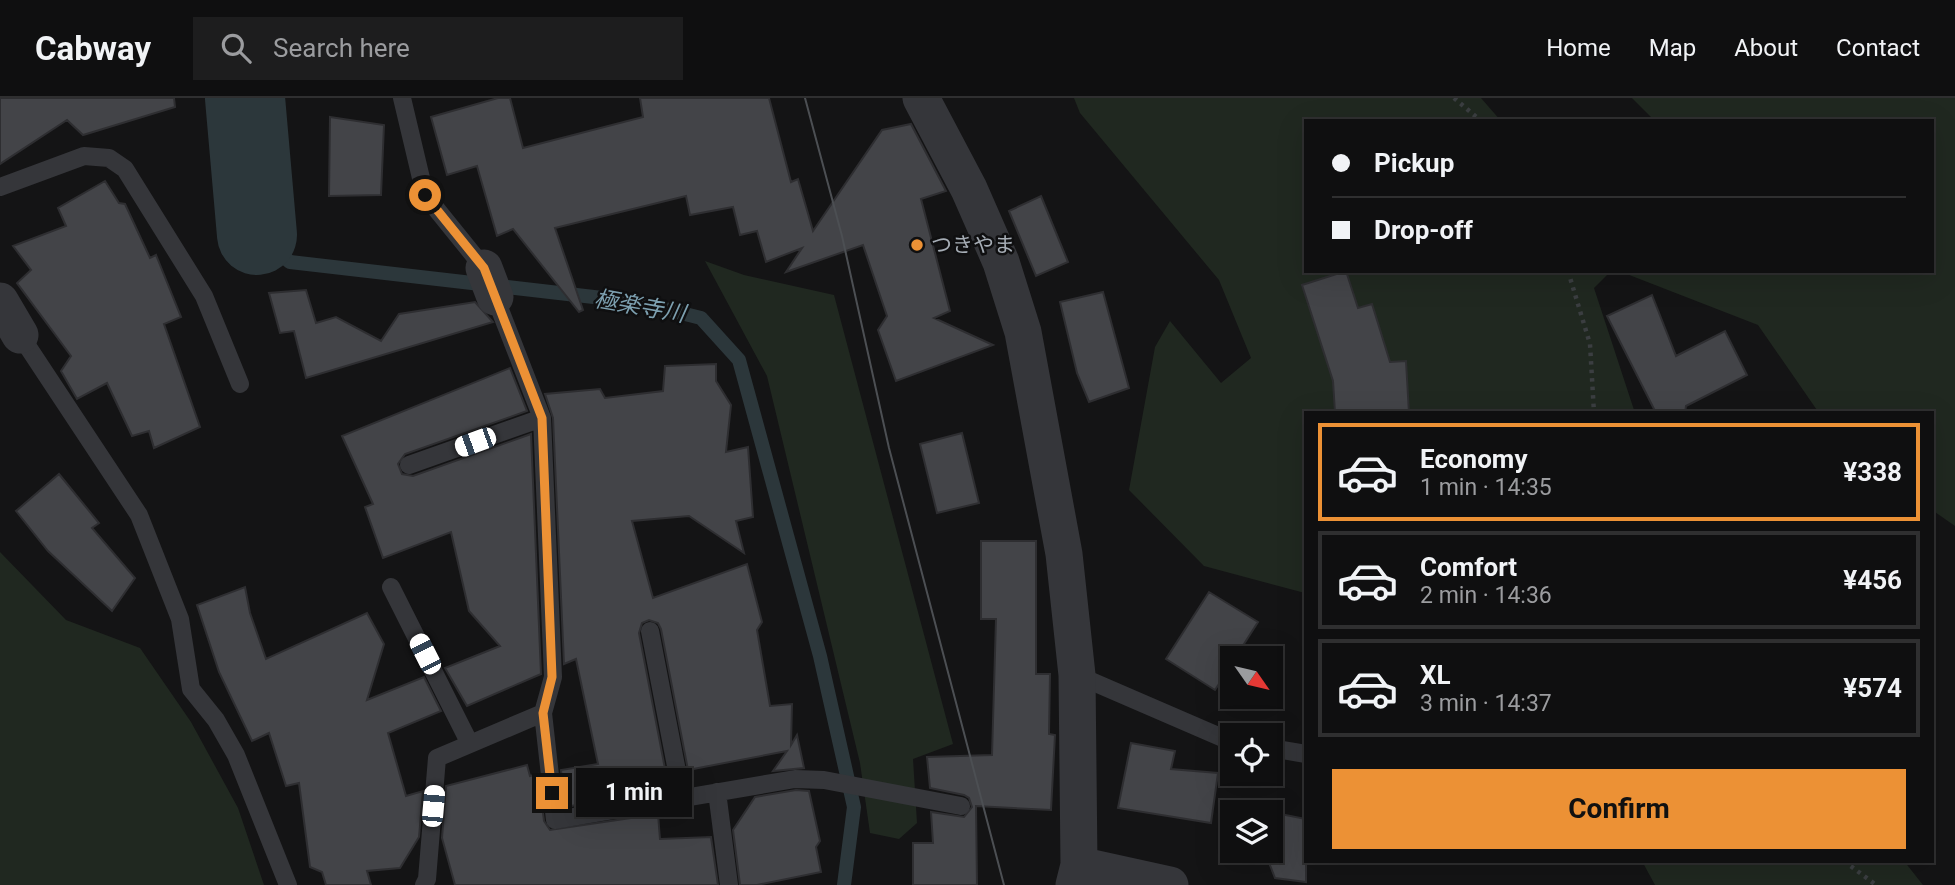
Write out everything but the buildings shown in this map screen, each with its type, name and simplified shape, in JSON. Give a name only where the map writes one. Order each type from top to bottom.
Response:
[{"type":"street","points":[[921,98],[985,225],[1001,262],[1023,332],[1064,554],[1077,675],[1076,875],[1170,885]]},
{"type":"street","points":[[0,301],[20,335]]},
{"type":"lane","points":[[402,98],[425,195],[489,282],[542,418],[552,677],[543,713],[555,820],[795,779],[824,780],[961,806]]},
{"type":"lane","points":[[0,187],[84,156],[109,158],[125,170],[204,296],[240,384]]},
{"type":"lane","points":[[20,335],[139,514],[180,619],[191,689],[216,720],[236,755],[288,885]]},
{"type":"lane","points":[[409,465],[542,418]]},
{"type":"lane","points":[[391,587],[471,744]]},
{"type":"lane","points":[[650,631],[682,797]]},
{"type":"lane","points":[[1077,675],[1220,737]]},
{"type":"lane","points":[[424,885],[427,880],[437,758],[543,713]]},
{"type":"lane","points":[[1283,750],[1304,754]]},
{"type":"lane","points":[[718,792],[729,885]]},
{"type":"path","points":[[1454,98],[1479,119]]},
{"type":"path","points":[[1569,273],[1590,344],[1594,411]]},
{"type":"path","points":[[1847,863],[1876,885]]},
{"type":"shaded area","points":[[1074,98],[1481,98],[1499,119],[1304,119],[1304,273],[1609,273],[1594,288],[1634,411],[1304,411],[1304,593],[1204,566],[1129,490],[1155,347],[1170,321],[1221,383],[1251,358],[1219,280],[1080,113]]},
{"type":"shaded area","points":[[1632,98],[1955,98],[1955,526],[1934,511],[1934,411],[1818,411],[1758,325],[1624,273],[1934,273],[1934,119],[1653,119]]},
{"type":"shaded area","points":[[705,261],[744,275],[834,295],[953,744],[913,759],[917,823],[899,839],[870,833],[860,763],[767,376]]},
{"type":"shaded area","points":[[0,552],[66,620],[140,648],[191,722],[238,808],[264,885],[0,885]]},
{"type":"shaded area","points":[[1643,863],[1906,863],[1923,885],[1655,885]]},
{"type":"waterway","name":"極楽寺川","points":[[245,98],[257,235]]},
{"type":"waterway","name":"極楽寺川","points":[[257,235],[290,262],[637,302],[701,318],[739,360],[820,656],[854,807],[844,885]]},
{"type":"tram line","points":[[805,98],[842,236],[889,448],[1004,885]]},
{"type":"place","name":"つきやま","points":[[917,245]]},
{"type":"route","points":[[425,195],[484,268],[542,418],[552,677],[543,713],[552,793]]}]
